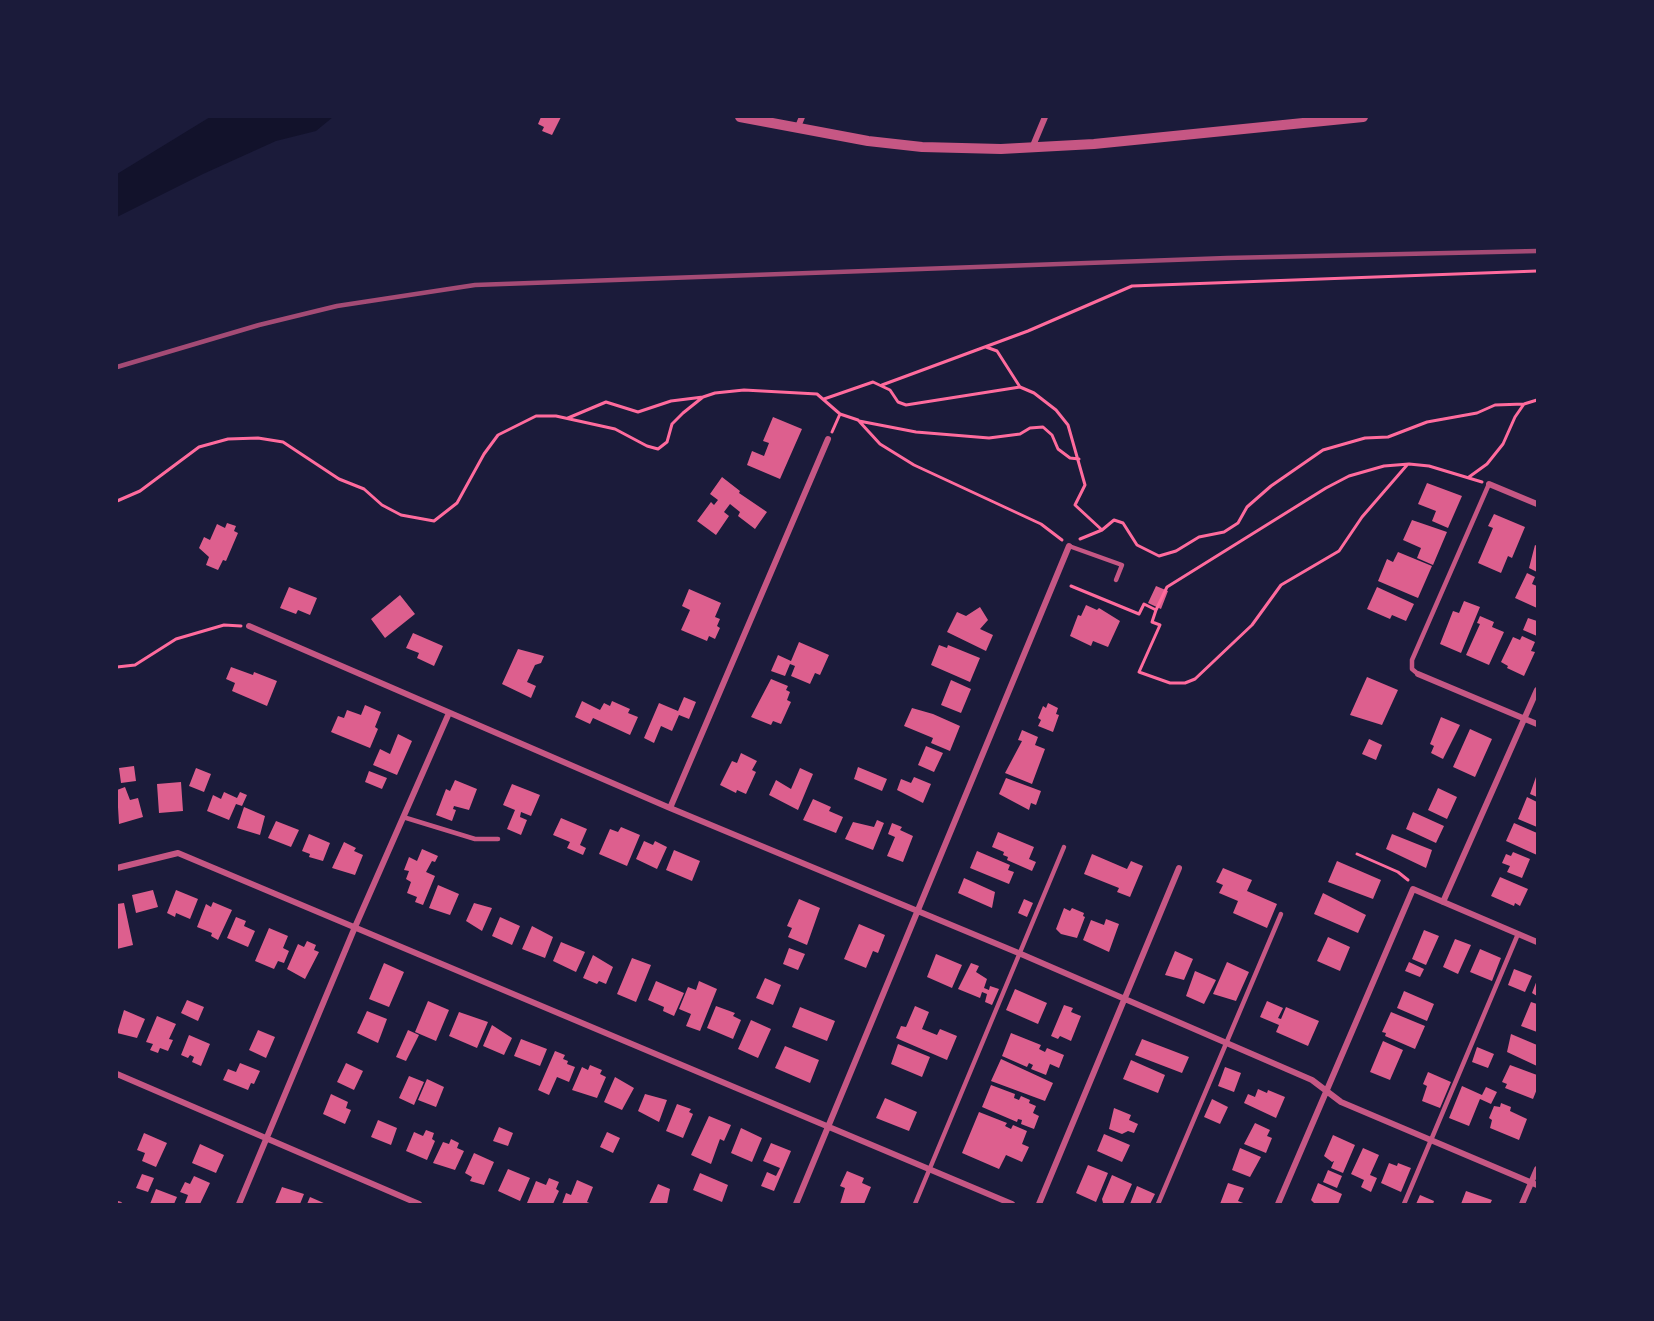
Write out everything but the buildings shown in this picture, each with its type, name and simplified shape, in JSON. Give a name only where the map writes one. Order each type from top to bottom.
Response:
[{"type":"street","points":[[740,117],[796,129],[922,147],[1032,148],[1283,121],[1363,117]]},
{"type":"street","points":[[796,129],[802,117]]},
{"type":"street","points":[[1032,148],[1045,117]]},
{"type":"street","points":[[670,808],[828,439]]},
{"type":"street","points":[[1489,484],[1537,504]]},
{"type":"street","points":[[796,1204],[1069,546]]},
{"type":"street","points":[[249,626],[670,808],[1021,954],[1312,1080],[1341,1102],[1534,1183]]},
{"type":"street","points":[[1418,674],[1537,724]]},
{"type":"street","points":[[1443,902],[1537,690]]},
{"type":"street","points":[[240,1204],[355,927],[449,713]]},
{"type":"street","points":[[117,868],[177,853],[1012,1204]]},
{"type":"street","points":[[1039,1204],[1179,868]]},
{"type":"street","points":[[1278,1204],[1413,890],[1537,942]]},
{"type":"street","points":[[117,1074],[418,1204]]},
{"type":"street","points":[[1522,1204],[1534,1183],[1537,1169]]},
{"type":"lane","points":[[1418,674],[1412,669],[1412,660],[1489,484]]},
{"type":"lane","points":[[1069,546],[1122,565],[1116,580]]},
{"type":"lane","points":[[403,817],[475,839],[498,839]]},
{"type":"lane","points":[[915,1204],[1064,847]]},
{"type":"lane","points":[[1158,1204],[1281,914]]},
{"type":"lane","points":[[1404,1204],[1518,934]]},
{"type":"path","points":[[882,385],[986,347],[1132,286],[1537,271]]},
{"type":"path","points":[[986,347],[997,351],[1020,387]]},
{"type":"path","points":[[824,399],[873,381],[890,390],[898,402],[906,405],[1020,387],[1034,393],[1056,410],[1068,425],[1085,485],[1075,505],[1102,530]]},
{"type":"path","points":[[567,418],[606,402],[638,412],[671,401],[744,390],[817,394],[840,414],[916,432],[989,438],[1020,434],[1030,428],[1043,427],[1052,435],[1058,449],[1070,458],[1079,459]]},
{"type":"path","points":[[117,501],[140,491],[199,447],[228,439],[258,438],[283,442],[339,479],[364,489],[382,506],[401,514],[434,521],[457,503],[484,454],[498,435],[536,416],[567,418],[615,429],[646,446],[658,449],[667,442],[672,424],[703,397]]},
{"type":"path","points":[[858,420],[880,444],[914,465],[1041,524],[1069,546],[1102,530],[1114,520],[1123,523],[1137,545],[1159,556],[1176,551],[1199,537],[1224,532],[1231,528],[1238,523],[1248,507],[1271,486],[1323,450],[1365,438],[1388,437],[1427,422],[1477,413],[1495,405],[1524,404],[1537,400]]},
{"type":"path","points":[[1469,477],[1487,464],[1503,444],[1515,417],[1524,404]]},
{"type":"path","points":[[828,439],[840,414]]},
{"type":"path","points":[[1409,464],[1362,517],[1340,551],[1281,585],[1252,625],[1195,679],[1185,683],[1170,683],[1139,672],[1160,626],[1152,622],[1167,587],[1348,476],[1384,466],[1409,464],[1429,466],[1489,484]]},
{"type":"path","points":[[1071,586],[1139,614],[1144,604],[1156,610]]},
{"type":"path","points":[[117,667],[135,665],[176,639],[224,625],[249,626]]},
{"type":"path","points":[[1357,854],[1404,875],[1413,890]]},
{"type":"shaded area","points":[[210,117],[333,117],[316,131],[276,141],[117,217],[117,174]]},
{"type":"railway","points":[[117,367],[259,325],[337,306],[475,285],[1227,258],[1537,251]]}]
